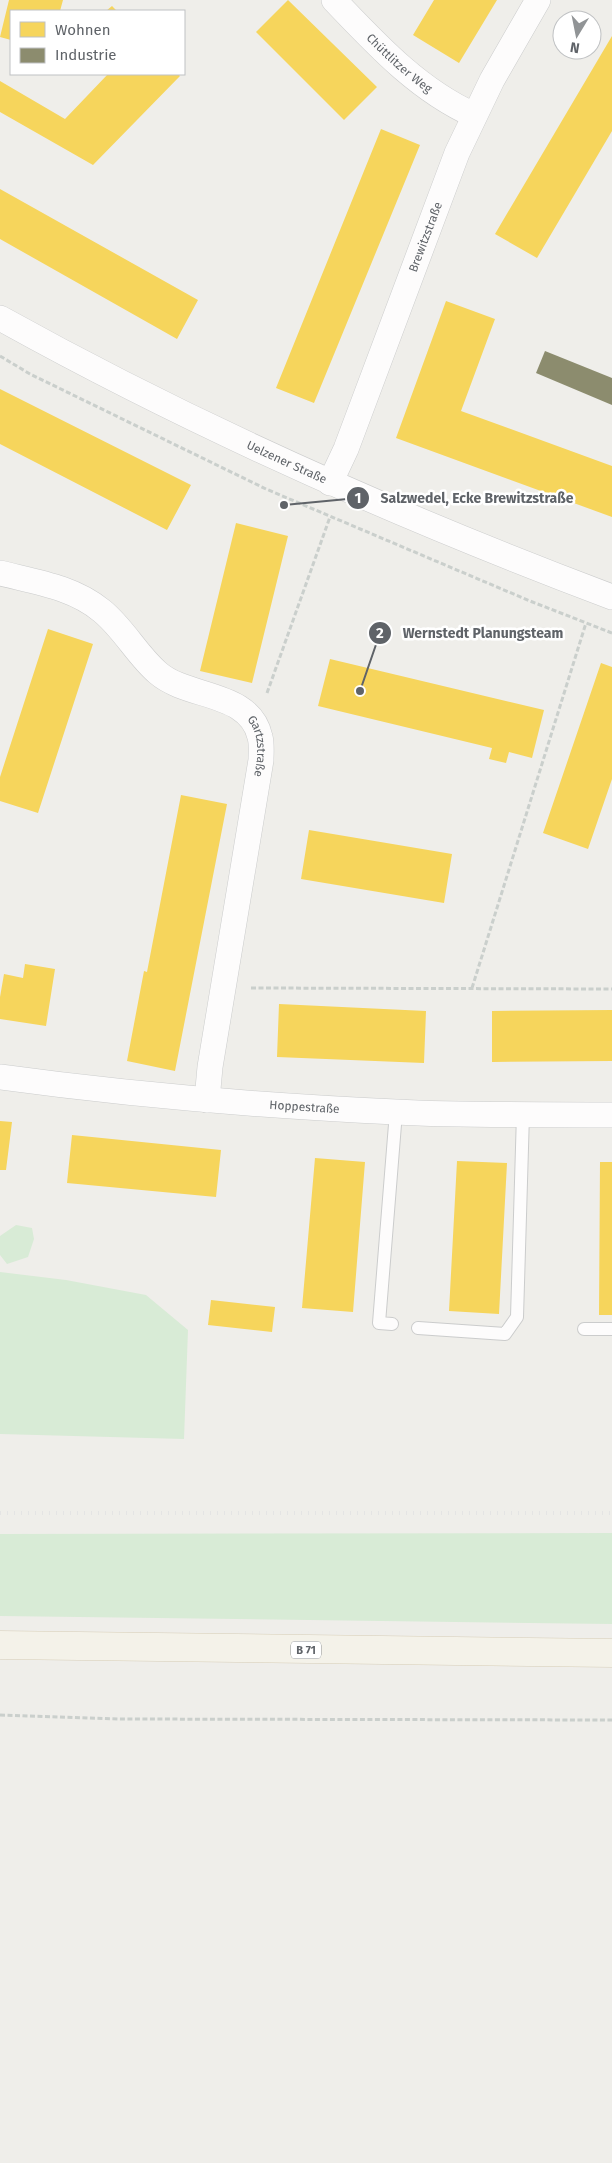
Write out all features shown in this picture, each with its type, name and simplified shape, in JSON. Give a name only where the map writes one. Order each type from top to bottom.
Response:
[{"type":"main road","name":"B 71","points":[[0,1645],[612,1653]]},
{"type":"street","name":"Chüttlitzer Weg","points":[[334,0],[404,68],[438,97],[474,115]]},
{"type":"street","name":"Brewitzstraße","points":[[330,483],[346,449],[457,153],[492,80],[538,0]]},
{"type":"street","name":"Uelzener Straße","points":[[0,318],[96,370],[330,483],[496,552],[612,596]]},
{"type":"street","name":"Gartzstraße","points":[[0,573],[58,587],[79,596],[103,611],[158,673],[179,687],[226,700],[242,709],[253,721],[260,737],[261,760],[222,988],[207,1100]]},
{"type":"street","name":"Hoppestraße","points":[[0,1077],[79,1088],[207,1100],[396,1112],[612,1115]]},
{"type":"lane","points":[[392,1324],[379,1322],[396,1112]]},
{"type":"lane","points":[[418,1328],[505,1334],[517,1317],[523,1114]]},
{"type":"lane","points":[[584,1329],[612,1329]]},
{"type":"path","points":[[253,721],[269,690],[330,517]]},
{"type":"path","points":[[472,988],[586,623]]},
{"type":"path","points":[[222,988],[612,989]]},
{"type":"path","points":[[0,1715],[128,1719],[612,1720]]},
{"type":"green space","points":[[16,1225],[32,1228],[34,1239],[28,1257],[7,1264],[0,1255],[0,1236]]},
{"type":"green space","points":[[0,1272],[66,1280],[146,1295],[188,1330],[184,1439],[0,1434]]},
{"type":"green space","points":[[612,1533],[612,1624],[0,1616],[0,1534]]},
{"type":"building: Wohnen","points":[[9,0],[63,0],[60,10],[10,10],[10,40],[0,37]]},
{"type":"building: Wohnen","points":[[288,0],[377,87],[344,120],[256,32]]},
{"type":"building: Wohnen","points":[[434,0],[497,0],[459,63],[413,35]]},
{"type":"building: Wohnen","points":[[112,6],[116,10],[107,10]]},
{"type":"building: Wohnen","points":[[612,36],[612,131],[537,258],[495,234],[598,60],[602,60],[602,53]]},
{"type":"building: Wohnen","points":[[107,75],[180,76],[93,165],[0,112],[0,81],[65,119]]},
{"type":"building: Wohnen","points":[[381,129],[420,145],[314,403],[276,388]]},
{"type":"building: Wohnen","points":[[0,189],[198,300],[177,339],[0,239]]},
{"type":"building: Wohnen","points":[[446,301],[495,319],[461,411],[612,466],[612,517],[396,438]]},
{"type":"building: Wohnen","points":[[0,389],[191,485],[167,530],[0,444]]},
{"type":"building: Wohnen","points":[[236,523],[288,536],[252,683],[200,671]]},
{"type":"building: Wohnen","points":[[48,629],[93,644],[38,813],[0,801],[0,777]]},
{"type":"building: Wohnen","points":[[330,659],[544,710],[532,758],[509,752],[506,763],[489,759],[492,748],[318,706]]},
{"type":"building: Wohnen","points":[[601,663],[612,667],[612,779],[588,849],[543,833]]},
{"type":"building: Wohnen","points":[[181,795],[227,804],[175,1071],[127,1061],[144,971],[147,972]]},
{"type":"building: Wohnen","points":[[309,830],[452,854],[444,903],[301,879]]},
{"type":"building: Wohnen","points":[[25,964],[55,969],[46,1026],[0,1019],[0,997],[4,974],[23,978]]},
{"type":"building: Wohnen","points":[[279,1004],[426,1011],[424,1063],[277,1057]]},
{"type":"building: Wohnen","points":[[612,1010],[612,1061],[492,1062],[492,1011]]},
{"type":"building: Wohnen","points":[[0,1121],[12,1122],[6,1170],[0,1170]]},
{"type":"building: Wohnen","points":[[72,1135],[221,1150],[216,1197],[67,1183]]},
{"type":"building: Wohnen","points":[[315,1158],[365,1162],[353,1312],[302,1308]]},
{"type":"building: Wohnen","points":[[457,1161],[507,1163],[499,1314],[449,1311]]},
{"type":"building: Wohnen","points":[[600,1162],[612,1162],[612,1315],[599,1315]]},
{"type":"building: Wohnen","points":[[211,1300],[275,1307],[272,1332],[208,1325]]},
{"type":"building: Industrie","points":[[545,351],[612,378],[612,405],[536,373]]},
{"type":"railway","points":[[0,1513],[612,1513]]},
{"type":"place","name":"Salzwedel, Ecke Brewitzstraße","points":[[284,505]]},
{"type":"place","name":"Wernstedt Planungsteam","points":[[360,691]]}]
